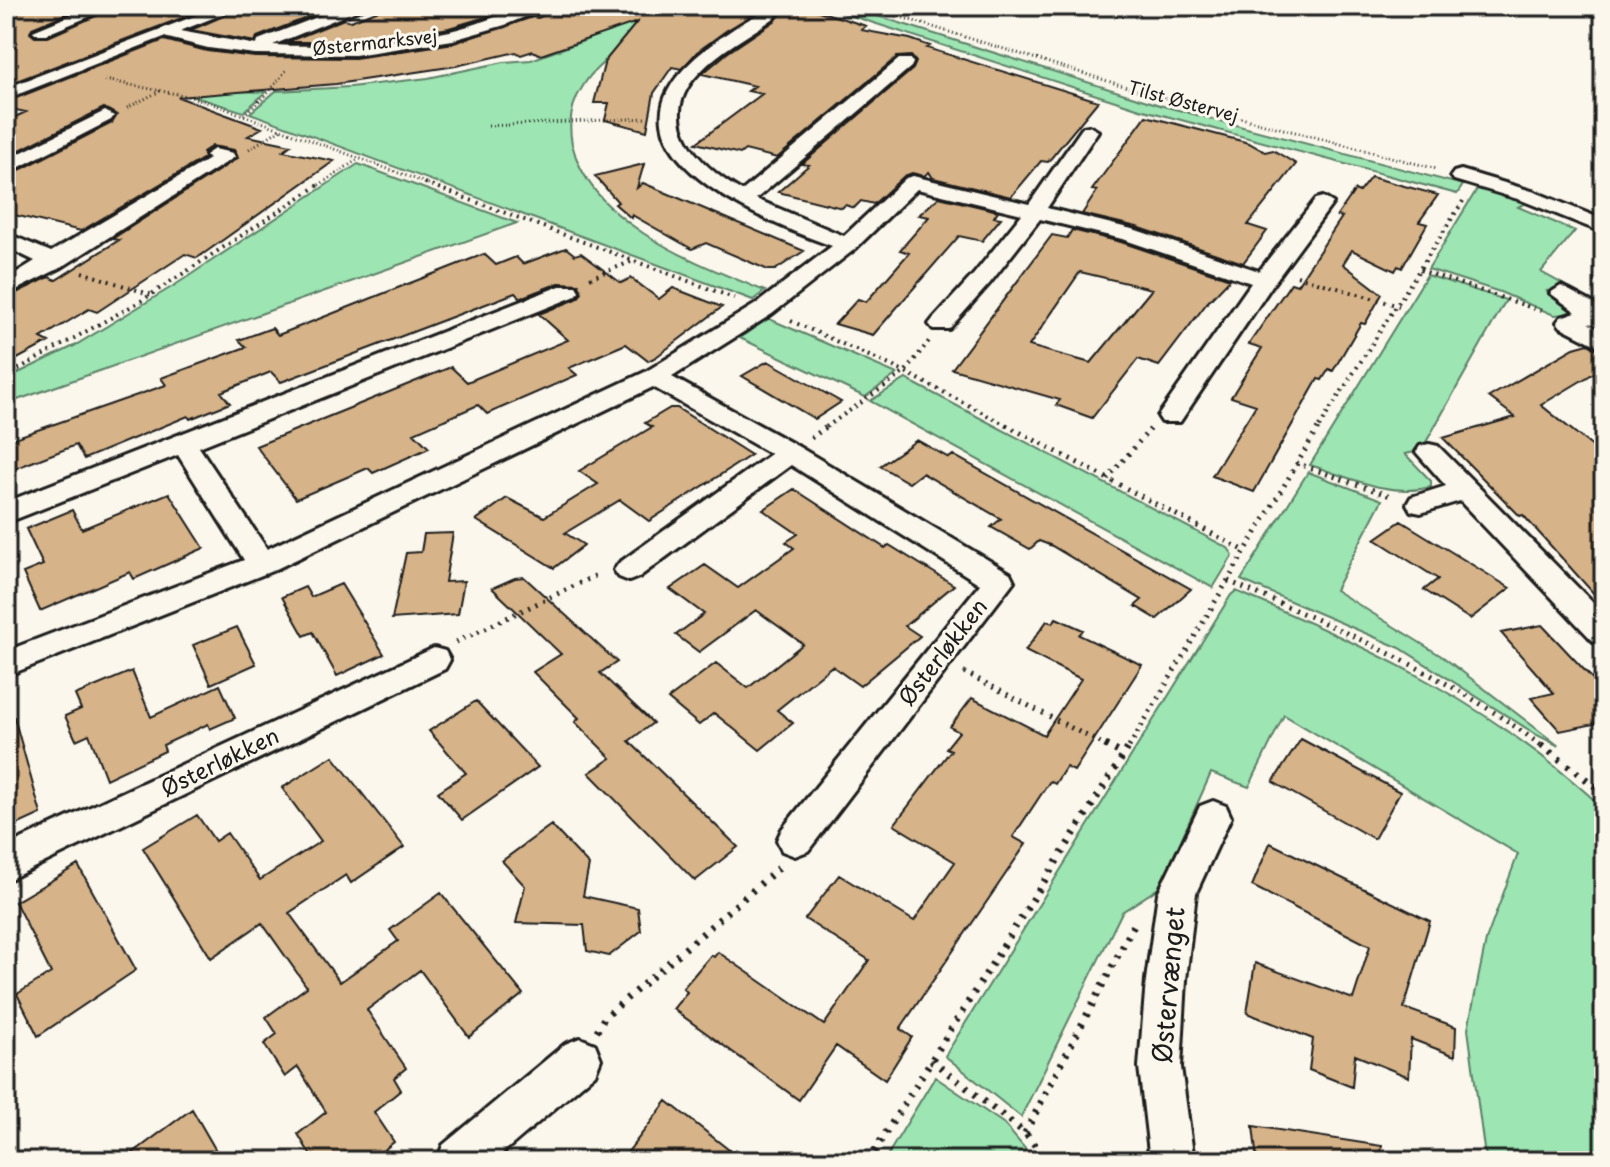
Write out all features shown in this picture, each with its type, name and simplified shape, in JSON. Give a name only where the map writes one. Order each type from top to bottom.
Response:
[{"type":"street","points":[[41,31],[107,6]]},
{"type":"street","points":[[6,94],[235,6]]},
{"type":"street","name":"Østermarksvej","points":[[251,48],[360,6]]},
{"type":"street","name":"Østermarksvej","points":[[163,32],[201,42],[251,48],[302,50],[360,47],[431,38],[498,23],[543,6]]},
{"type":"street","points":[[769,15],[686,76],[677,90],[672,117],[673,133],[688,159],[742,201],[847,244]]},
{"type":"street","points":[[742,201],[905,63]]},
{"type":"street","points":[[6,168],[105,116]]},
{"type":"street","points":[[941,324],[984,280],[1037,211],[1089,131]]},
{"type":"street","points":[[6,288],[54,262],[220,156]]},
{"type":"street","points":[[1468,178],[1505,187],[1604,227]]},
{"type":"street","points":[[6,664],[262,564],[654,377],[764,309],[847,244],[913,182],[1129,234],[1269,274]]},
{"type":"street","points":[[1171,416],[1269,274],[1323,203]]},
{"type":"street","points":[[6,239],[54,262]]},
{"type":"street","points":[[6,513],[568,291]]},
{"type":"street","points":[[1561,293],[1600,316]]},
{"type":"street","points":[[1569,322],[1600,316]]},
{"type":"street","points":[[1569,322],[1604,342]]},
{"type":"street","name":"Østerløkken","points":[[654,377],[790,453],[999,581],[795,840]]},
{"type":"street","points":[[183,443],[262,564]]},
{"type":"street","points":[[1429,452],[1604,633]]},
{"type":"street","points":[[629,570],[790,453]]},
{"type":"street","points":[[1421,504],[1463,490]]},
{"type":"street","name":"Østerløkken","points":[[6,864],[434,660]]},
{"type":"street","name":"Østervænget","points":[[1172,1161],[1160,1067],[1166,980],[1177,893],[1213,817]]},
{"type":"street","points":[[459,1161],[580,1059]]},
{"type":"path","name":"Tilst Østervej","points":[[865,6],[1153,95],[1468,178]]},
{"type":"path","points":[[244,115],[267,94],[302,50]]},
{"type":"path","points":[[6,62],[161,90],[244,115],[357,160],[764,309],[905,372],[1245,551]]},
{"type":"path","points":[[105,116],[109,117],[161,90]]},
{"type":"path","points":[[488,126],[672,117]]},
{"type":"path","points":[[220,156],[239,155],[281,129]]},
{"type":"path","points":[[6,376],[81,339],[153,295],[357,160]]},
{"type":"path","points":[[868,1161],[1124,755],[1296,463],[1399,306],[1468,178]]},
{"type":"path","points":[[568,291],[566,287],[634,261]]},
{"type":"path","points":[[54,262],[153,295]]},
{"type":"path","points":[[1420,270],[1502,296],[1569,322]]},
{"type":"path","points":[[1269,274],[1399,306]]},
{"type":"path","points":[[790,453],[905,372],[941,324]]},
{"type":"path","points":[[1107,479],[1157,421],[1171,416]]},
{"type":"path","points":[[434,660],[451,644],[606,571],[629,570]]},
{"type":"path","points":[[1228,581],[1355,636],[1448,683],[1602,789]]},
{"type":"path","points":[[938,658],[1124,755]]},
{"type":"path","points":[[580,1059],[604,1018],[792,857],[795,840]]},
{"type":"path","points":[[1025,1133],[1136,921],[1177,893]]},
{"type":"path","points":[[931,1060],[1025,1133],[1048,1161]]},
{"type":"green space","points":[[657,6],[639,34],[601,65],[583,86],[572,114],[572,144],[583,172],[600,197],[623,219],[679,254],[765,291],[753,300],[250,113],[276,91],[428,78],[504,62],[531,60],[586,40]]},
{"type":"green space","points":[[821,6],[846,6],[1163,106],[1463,185],[1457,194],[1140,109]]},
{"type":"green space","points":[[179,92],[266,92],[244,112]]},
{"type":"green space","points":[[358,164],[517,223],[6,404],[6,379],[74,346],[175,285]]},
{"type":"green space","points":[[1479,186],[1529,201],[1518,207],[1575,231],[1541,272],[1566,286],[1547,291],[1572,310],[1570,314],[1554,315],[1500,292],[1428,269]]},
{"type":"green space","points":[[1427,275],[1506,300],[1421,451],[1405,454],[1431,481],[1431,487],[1416,490],[1385,488],[1310,465]]},
{"type":"green space","points":[[767,318],[897,374],[865,397],[740,338]]},
{"type":"green space","points":[[906,379],[1228,548],[1233,555],[1213,588],[870,401]]},
{"type":"green space","points":[[1308,472],[1382,500],[1335,590],[1443,657],[1559,746],[1400,648],[1241,580]]},
{"type":"green space","points":[[1236,591],[1337,635],[1430,683],[1519,739],[1604,809],[1604,1161],[1488,1161],[1484,1149],[1468,1029],[1486,940],[1518,854],[1284,715],[1249,787],[1211,773],[1160,887],[1122,912],[1021,1117],[945,1056]]},
{"type":"green space","points":[[935,1077],[1003,1123],[1028,1152],[1023,1161],[884,1161]]},
{"type":"building","points":[[19,6],[85,6],[32,28],[30,33],[35,37],[48,37],[118,6],[213,6],[6,85],[6,12]]},
{"type":"building","points":[[246,6],[301,6],[322,12],[257,37],[255,42],[191,30]]},
{"type":"building","points":[[389,6],[419,6],[446,13],[464,6],[494,6],[509,10],[449,28],[405,36],[339,42],[287,42],[344,19],[351,21]]},
{"type":"building","points":[[563,6],[803,6],[866,26],[861,30],[910,39],[930,46],[927,48],[1098,101],[1048,162],[1041,161],[1011,197],[933,178],[929,172],[924,176],[912,173],[904,176],[874,204],[861,201],[854,208],[845,205],[842,208],[778,192],[809,165],[802,164],[913,69],[916,62],[911,56],[897,57],[777,158],[745,150],[740,154],[696,143],[762,94],[748,91],[755,86],[702,74],[776,20],[780,15],[771,7],[727,30],[697,52],[682,69],[672,67],[654,93],[647,131],[605,120],[609,103],[594,103],[605,61],[637,22],[541,55],[533,51],[521,55],[516,52],[456,66],[336,84],[178,97],[262,128],[248,136],[291,145],[283,151],[334,161],[197,258],[185,254],[97,312],[89,309],[41,338],[49,342],[6,365],[6,298],[49,277],[56,280],[119,240],[112,239],[238,158],[234,150],[212,146],[203,152],[204,158],[81,231],[6,213],[6,177],[112,123],[117,115],[104,108],[6,157],[6,121],[26,112],[6,108],[6,102],[164,40],[207,51],[255,57],[355,58],[454,43],[538,18]]},
{"type":"building","points":[[1146,116],[1249,143],[1265,152],[1273,150],[1296,164],[1248,225],[1267,231],[1243,263],[1137,227],[1082,214],[1097,191],[1092,190]]},
{"type":"building","points":[[644,164],[637,188],[643,183],[804,251],[775,270],[768,270],[706,243],[692,249],[632,215],[631,218],[615,204],[618,202],[595,176]]},
{"type":"building","points":[[1371,177],[1438,195],[1419,222],[1427,224],[1402,268],[1398,266],[1395,271],[1352,250],[1343,264],[1382,294],[1333,371],[1329,369],[1322,380],[1318,379],[1254,492],[1212,476],[1256,405],[1231,397],[1262,348],[1249,344],[1291,283],[1297,285],[1342,217],[1337,216],[1355,190],[1359,192]]},
{"type":"building","points":[[939,197],[998,211],[994,217],[1001,218],[982,241],[959,236],[873,335],[835,324],[858,299],[866,302],[909,253],[900,250],[929,217],[919,215]]},
{"type":"building","points":[[1072,230],[1121,242],[1230,279],[1207,303],[1159,366],[1138,359],[1092,418],[1056,405],[1060,400],[952,369],[1052,235],[1067,238]],"holes":[[[1080,272],[1152,289],[1091,363],[1029,346]]]},
{"type":"building","points":[[566,248],[575,255],[581,253],[621,283],[631,278],[659,299],[673,288],[722,307],[648,361],[626,344],[569,368],[577,375],[487,414],[478,405],[414,433],[429,448],[373,473],[368,468],[296,499],[256,446],[451,367],[467,382],[568,340],[539,314],[577,299],[582,293],[579,284],[559,283],[520,298],[515,293],[281,382],[271,372],[221,392],[230,403],[190,419],[188,416],[84,459],[76,445],[6,472],[6,441],[166,385],[161,378],[246,347],[239,340],[272,328],[278,335],[484,254],[496,265],[516,257],[523,264]]},
{"type":"building","points":[[1588,344],[1604,352],[1604,367],[1541,405],[1604,456],[1604,605],[1523,515],[1520,516],[1443,438],[1515,417],[1489,397],[1574,348]]},
{"type":"building","points":[[768,361],[841,402],[815,419],[742,376]]},
{"type":"building","points":[[670,408],[677,408],[751,455],[649,521],[620,500],[565,533],[584,545],[554,568],[476,520],[507,498],[544,517],[598,484],[579,471],[652,427],[645,423]]},
{"type":"building","points":[[917,440],[949,458],[953,455],[1191,589],[1157,619],[1135,606],[1142,600],[1052,546],[1039,541],[1030,549],[991,527],[1001,519],[922,473],[909,483],[880,466]]},
{"type":"building","points":[[794,489],[885,548],[889,545],[954,585],[905,626],[920,636],[860,686],[832,666],[777,710],[793,723],[760,750],[714,713],[699,725],[668,699],[716,663],[748,688],[803,644],[756,610],[699,652],[676,635],[704,614],[670,589],[705,565],[738,588],[794,548],[786,542],[798,534],[763,510]]},
{"type":"building","points":[[169,493],[204,548],[134,579],[130,572],[40,611],[23,573],[43,565],[26,529],[72,510],[82,529]]},
{"type":"building","points":[[1401,521],[1510,588],[1470,619],[1424,590],[1438,579],[1375,539]]},
{"type":"building","points":[[453,533],[445,582],[464,581],[458,614],[392,619],[406,553],[421,552],[424,534]]},
{"type":"building","points":[[524,577],[617,662],[600,673],[653,723],[629,741],[738,847],[695,881],[589,773],[611,758],[575,722],[579,718],[533,672],[561,654],[492,588]]},
{"type":"building","points":[[341,584],[384,654],[337,676],[313,632],[304,636],[282,597],[305,587],[311,597]]},
{"type":"building","points":[[1056,618],[1083,630],[1079,635],[1142,665],[1074,771],[1066,767],[1055,784],[1050,781],[1013,837],[1026,844],[900,1029],[912,1037],[885,1080],[836,1046],[799,1100],[673,1009],[687,992],[683,988],[711,955],[714,957],[718,952],[824,1025],[869,960],[805,919],[839,875],[914,921],[955,862],[894,825],[951,750],[946,748],[959,732],[950,727],[972,698],[1044,735],[1081,679],[1025,651],[1047,621],[1053,623]]},
{"type":"building","points":[[1542,625],[1604,691],[1604,722],[1560,731],[1531,698],[1554,693],[1501,633]]},
{"type":"building","points":[[237,627],[256,664],[211,684],[193,645]]},
{"type":"building","points":[[132,671],[151,717],[220,685],[235,718],[210,729],[208,724],[163,745],[165,751],[106,779],[89,734],[76,740],[65,716],[81,709],[75,695]]},
{"type":"building","points":[[476,701],[538,767],[462,820],[438,792],[466,773],[429,731]]},
{"type":"building","points":[[14,717],[41,814],[6,830],[6,718]]},
{"type":"building","points":[[1301,739],[1400,792],[1374,839],[1273,782]]},
{"type":"building","points":[[333,756],[404,847],[351,883],[346,875],[289,913],[340,982],[398,941],[390,930],[441,893],[523,994],[469,1037],[420,970],[367,1010],[406,1068],[394,1078],[401,1090],[374,1112],[394,1142],[370,1161],[314,1161],[298,1134],[326,1112],[298,1067],[285,1077],[264,1044],[277,1034],[266,1017],[307,987],[262,923],[211,958],[143,848],[197,815],[215,841],[227,833],[260,880],[321,841],[282,788]]},
{"type":"building","points":[[551,825],[589,865],[583,896],[638,908],[641,931],[609,956],[587,951],[584,925],[516,923],[525,886],[502,861]]},
{"type":"building","points":[[1270,843],[1430,921],[1404,1008],[1456,1027],[1455,1056],[1411,1039],[1409,1077],[1355,1055],[1352,1087],[1309,1070],[1313,1039],[1247,1013],[1255,963],[1353,999],[1370,946],[1252,886]]},
{"type":"building","points":[[78,865],[136,970],[38,1036],[17,994],[51,973],[15,902]]},
{"type":"building","points":[[667,1101],[743,1161],[621,1161]]},
{"type":"building","points":[[192,1109],[222,1161],[122,1161]]},
{"type":"building","points":[[1253,1126],[1382,1146],[1380,1161],[1257,1161]]}]
